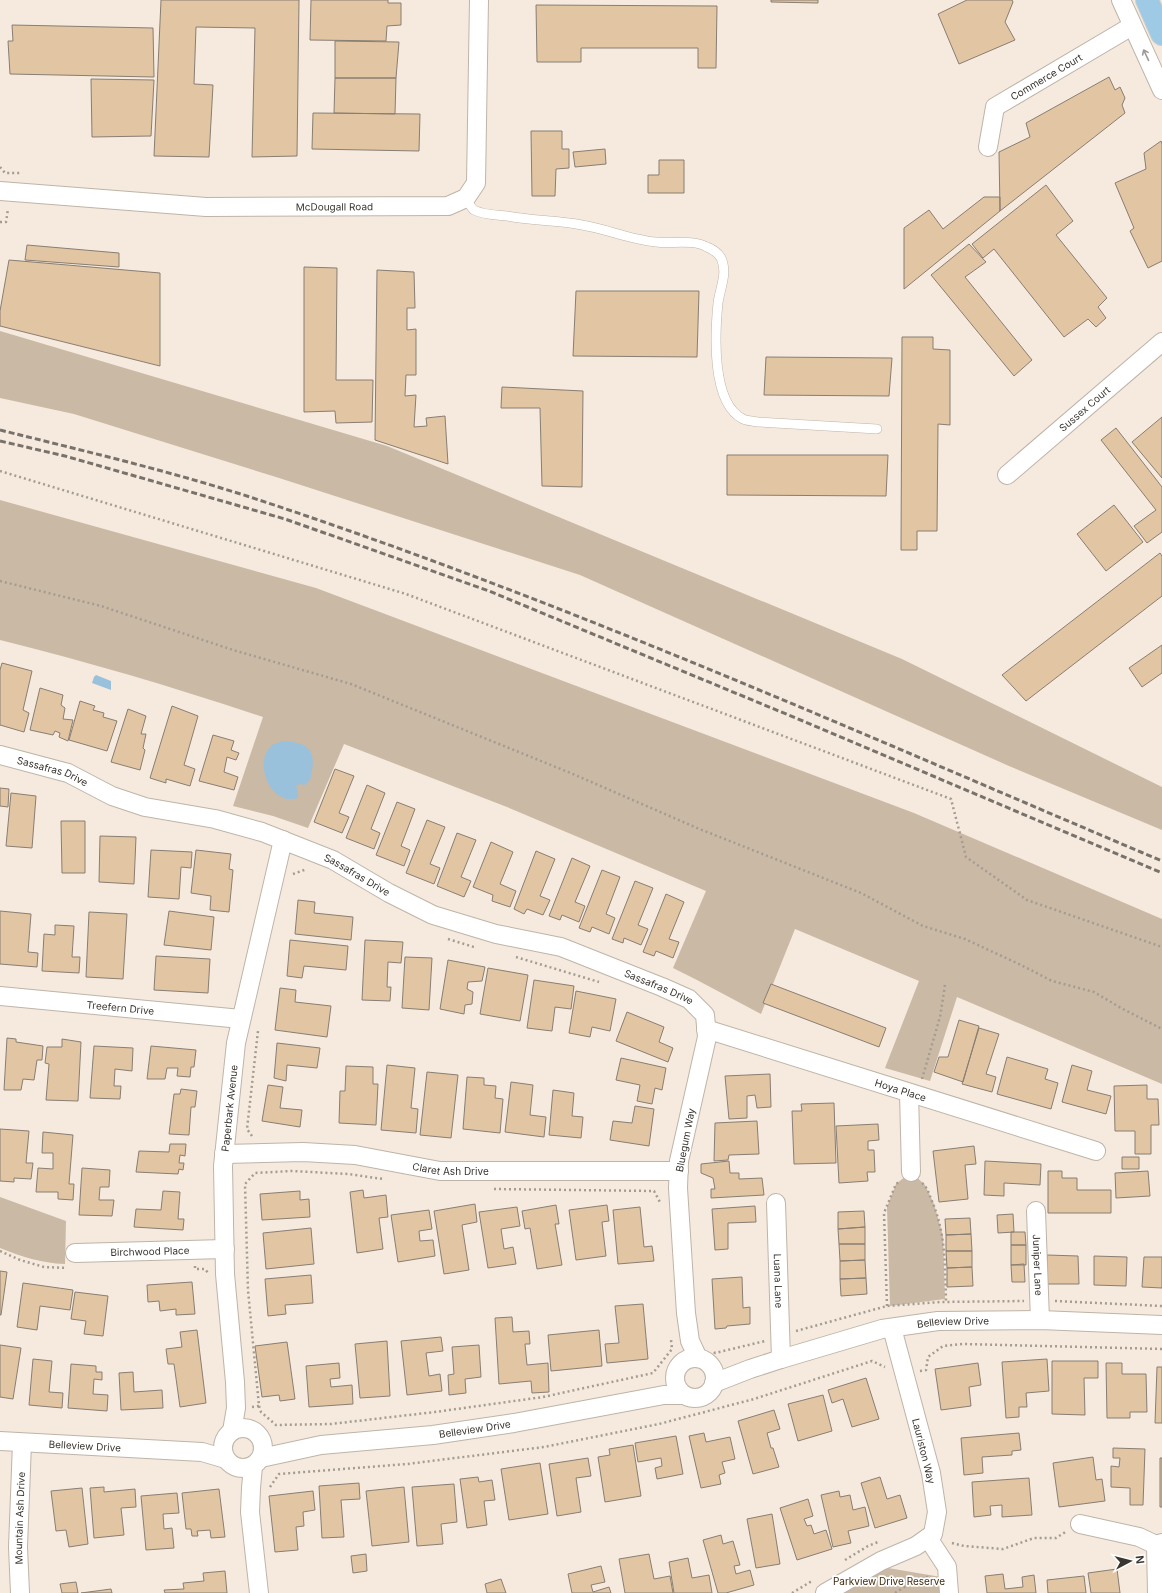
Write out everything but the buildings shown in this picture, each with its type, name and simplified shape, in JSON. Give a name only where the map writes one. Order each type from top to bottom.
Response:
[{"type":"main road","points":[[1147,0],[1162,34]]},
{"type":"street","points":[[466,198],[476,183],[478,0]]},
{"type":"street","points":[[1121,0],[1162,90]]},
{"type":"street","name":"Commerce Court","points":[[988,147],[995,107],[1132,26]]},
{"type":"street","name":"McDougall Road","points":[[0,191],[206,206],[448,206],[466,198]]},
{"type":"street","name":"Sussex Court","points":[[1007,475],[1162,342]]},
{"type":"street","name":"Sassafras Drive","points":[[0,755],[68,773],[112,796],[145,807],[215,819],[262,832],[333,860],[389,893],[433,915],[496,934],[561,947],[662,986],[689,999],[706,1022]]},
{"type":"street","name":"Paperbark Avenue","points":[[229,1434],[236,1408],[225,1274],[224,1154],[236,1043],[283,840]]},
{"type":"street","name":"Treefern Drive","points":[[0,996],[242,1019]]},
{"type":"street","name":"Hoya Place","points":[[706,1022],[915,1087],[1096,1151]]},
{"type":"street","name":"Bluegum Way","points":[[684,1395],[679,1391],[675,1381],[696,1369],[686,1313],[678,1188],[679,1161],[707,1037],[706,1022]]},
{"type":"street","points":[[911,1172],[915,1087]]},
{"type":"street","name":"Claret Ash Drive","points":[[224,1154],[303,1152],[355,1155],[440,1171],[679,1171]]},
{"type":"street","name":"Luana Lane","points":[[776,1203],[781,1359]]},
{"type":"street","name":"Juniper Lane","points":[[1036,1211],[1040,1320]]},
{"type":"street","name":"Birchwood Place","points":[[75,1253],[225,1249]]},
{"type":"street","name":"Belleview Drive","points":[[626,1402],[661,1387],[696,1369],[750,1369],[882,1330],[938,1321],[1040,1320],[1162,1325]]},
{"type":"street","name":"Lauriston Way","points":[[892,1328],[931,1472],[937,1512],[933,1534],[928,1538]]},
{"type":"street","name":"Belleview Drive","points":[[256,1434],[290,1443],[322,1445],[433,1435],[514,1423],[664,1395],[684,1395],[691,1398],[700,1397],[707,1394],[696,1369]]},
{"type":"street","name":"Paperbark Avenue","points":[[235,1382],[251,1407],[256,1434]]},
{"type":"street","points":[[230,1463],[249,1468],[257,1462],[263,1453],[256,1434],[242,1428],[229,1434],[223,1446],[230,1463],[241,1479],[250,1512],[260,1593]]},
{"type":"street","name":"Belleview Drive","points":[[170,1451],[204,1446],[229,1434]]},
{"type":"street","name":"Belleview Drive","points":[[0,1441],[202,1452],[230,1463]]},
{"type":"street","name":"Mountain Ash Drive","points":[[20,1593],[18,1547],[22,1442]]},
{"type":"street","name":"Belleview Drive","points":[[257,1462],[322,1445]]},
{"type":"street","points":[[250,1512],[251,1488],[257,1462]]},
{"type":"street","points":[[1080,1524],[1139,1537],[1159,1544],[1157,1593]]},
{"type":"street","points":[[825,1593],[881,1561],[916,1546],[928,1538],[947,1570],[949,1593]]},
{"type":"lane","points":[[466,198],[473,209],[483,213],[522,219],[583,225],[618,233],[636,239],[656,242],[705,245],[714,251],[720,258],[722,265],[722,287],[718,301],[716,366],[722,392],[732,411],[743,419],[758,422],[877,429]]},
{"type":"path","points":[[0,167],[5,173],[22,173]]},
{"type":"path","points":[[0,471],[406,594],[951,799],[966,857],[1027,900],[1162,947]]},
{"type":"path","points":[[0,581],[101,606],[232,650],[351,684],[566,771],[697,828],[861,893],[923,926],[965,939],[1052,981],[1094,992],[1162,1029]]},
{"type":"path","points":[[292,880],[294,873],[310,868]]},
{"type":"path","points":[[442,936],[477,948]]},
{"type":"path","points":[[513,956],[600,982]]},
{"type":"path","points":[[915,1087],[940,1017],[945,984]]},
{"type":"path","points":[[258,1027],[247,1129],[254,1140],[260,1141],[262,1173]]},
{"type":"path","points":[[644,1171],[644,1191]]},
{"type":"path","points":[[385,1179],[348,1174],[306,1172],[255,1173],[245,1184],[251,1407],[261,1412],[276,1425],[331,1424],[427,1413],[543,1397],[653,1374],[672,1349],[671,1334]]},
{"type":"path","points":[[887,1306],[884,1213],[896,1184],[911,1172],[925,1185],[934,1204],[943,1236],[946,1302]]},
{"type":"path","points":[[489,1189],[654,1191],[665,1209]]},
{"type":"path","points":[[195,1250],[196,1269],[205,1270],[209,1274]]},
{"type":"path","points":[[0,1251],[20,1260],[44,1267],[74,1268],[75,1253]]},
{"type":"path","points":[[270,1487],[279,1474],[407,1464],[544,1447],[659,1424],[754,1398],[872,1361],[890,1369],[892,1378],[926,1370],[928,1357],[943,1346],[963,1344],[1162,1349]]},
{"type":"path","points":[[928,1538],[964,1546],[1003,1549],[1034,1538],[1056,1538],[1080,1524]]},
{"type":"path","points":[[895,1593],[912,1582],[947,1570]]},
{"type":"green space","points":[[0,331],[387,446],[902,659],[1162,787],[1162,830],[1009,766],[580,575],[276,477],[74,414],[0,398]]},
{"type":"green space","points":[[0,500],[316,588],[914,813],[1162,919],[1162,1084],[957,997],[930,1081],[885,1068],[919,981],[795,929],[761,1014],[673,968],[706,891],[507,807],[344,744],[308,828],[273,816],[233,806],[263,717],[132,676],[0,640]]},
{"type":"green space","points":[[911,1172],[925,1185],[934,1204],[943,1236],[945,1299],[890,1306],[887,1207],[896,1184]]},
{"type":"green space","points":[[0,1197],[66,1221],[65,1264],[32,1259],[0,1248]]},
{"type":"green space","name":"Parkview Drive Reserve","points":[[888,1568],[941,1577],[942,1593],[831,1593]]},
{"type":"water","points":[[96,675],[111,681],[111,690],[92,683]]},
{"type":"water","points":[[283,741],[293,742],[306,747],[312,756],[313,762],[310,780],[305,785],[300,784],[296,786],[298,798],[287,799],[278,795],[271,788],[266,779],[264,759],[267,750],[274,744]]},
{"type":"railway","points":[[0,430],[222,488],[369,538],[484,580],[711,670],[1162,861]]},
{"type":"railway","points":[[0,441],[65,456],[285,519],[489,591],[803,721],[1162,873]]}]
